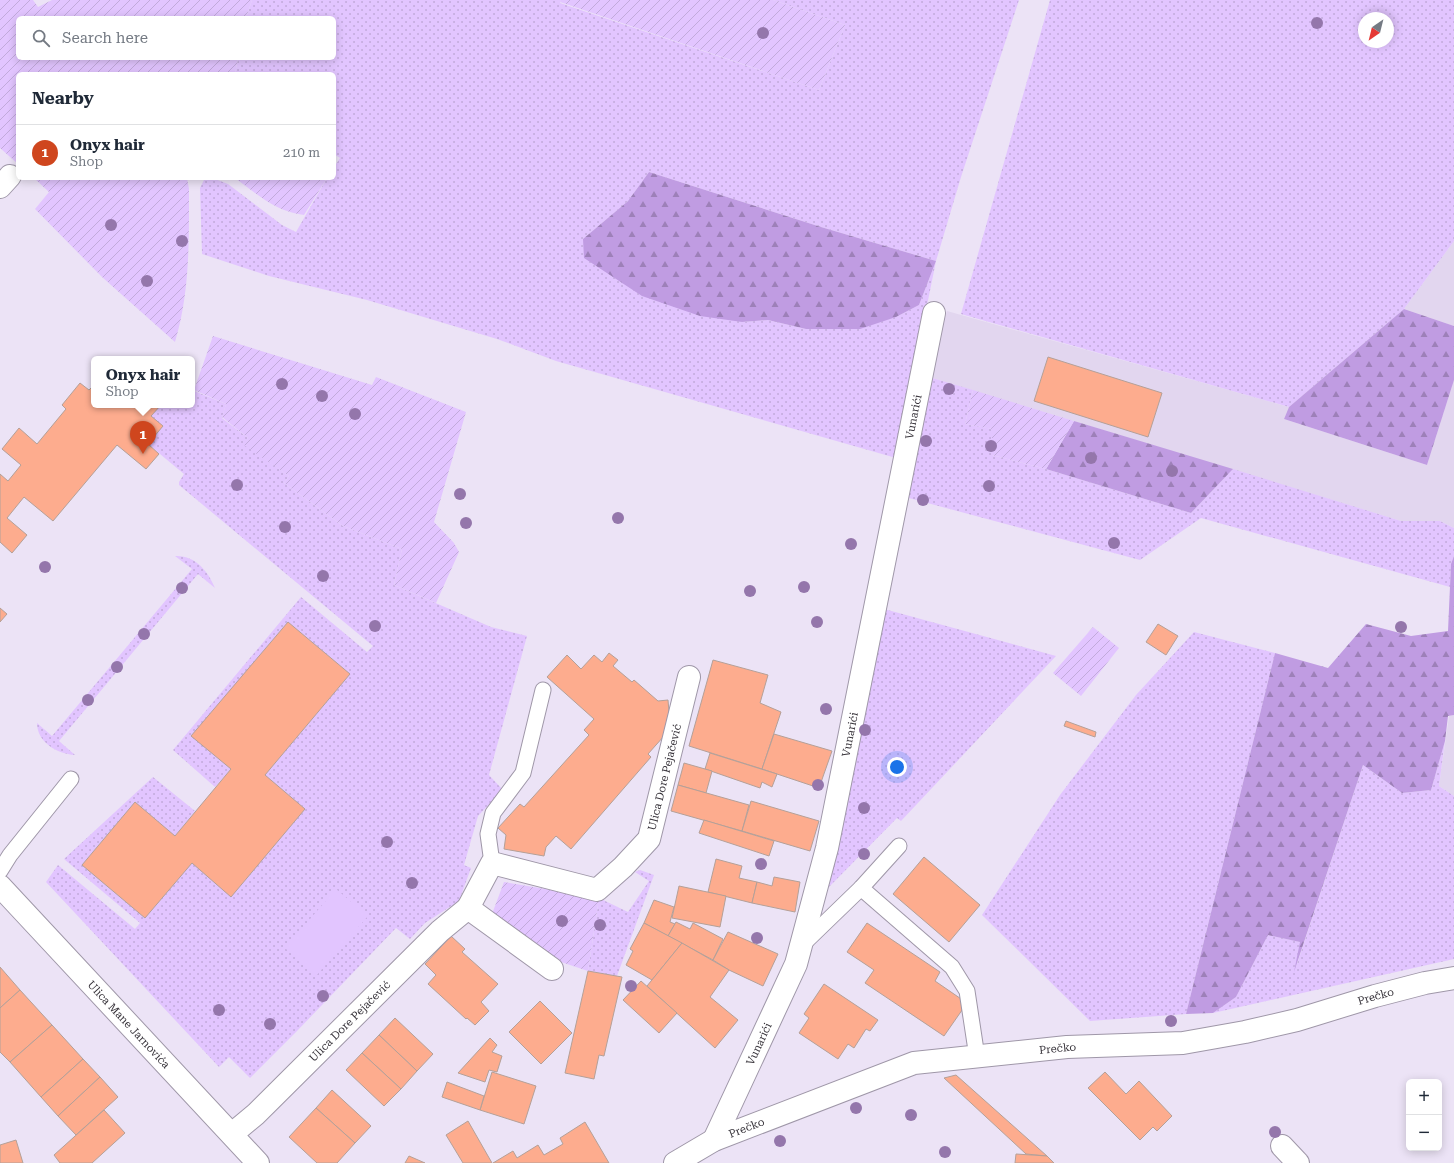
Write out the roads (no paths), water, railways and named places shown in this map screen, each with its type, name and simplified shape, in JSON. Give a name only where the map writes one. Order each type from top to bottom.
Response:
[{"type":"street","name":"Vunarići","points":[[714,1140],[796,964],[801,947],[827,848],[934,314]]},
{"type":"street","name":"Ulica Dore Pejačević","points":[[232,1134],[256,1114],[440,931],[468,908],[492,863],[597,890],[623,867],[649,840],[689,677]]},
{"type":"street","name":"Ulica Mane Jarnovića","points":[[0,886],[258,1163]]},
{"type":"street","points":[[468,908],[552,969]]},
{"type":"street","name":"Prečko","points":[[675,1163],[714,1140],[914,1063],[1067,1047],[1184,1043],[1245,1032],[1296,1020],[1382,994],[1425,983],[1454,978]]},
{"type":"street","points":[[1282,1146],[1298,1163]]},
{"type":"lane","points":[[492,863],[488,834],[493,813],[523,774],[543,690]]},
{"type":"lane","points":[[0,871],[10,855],[71,779]]},
{"type":"lane","points":[[801,947],[861,888],[899,846]]},
{"type":"lane","points":[[861,888],[952,968],[967,991],[977,1057]]},
{"type":"place","name":"Onyx hair","points":[[143,454]]}]
